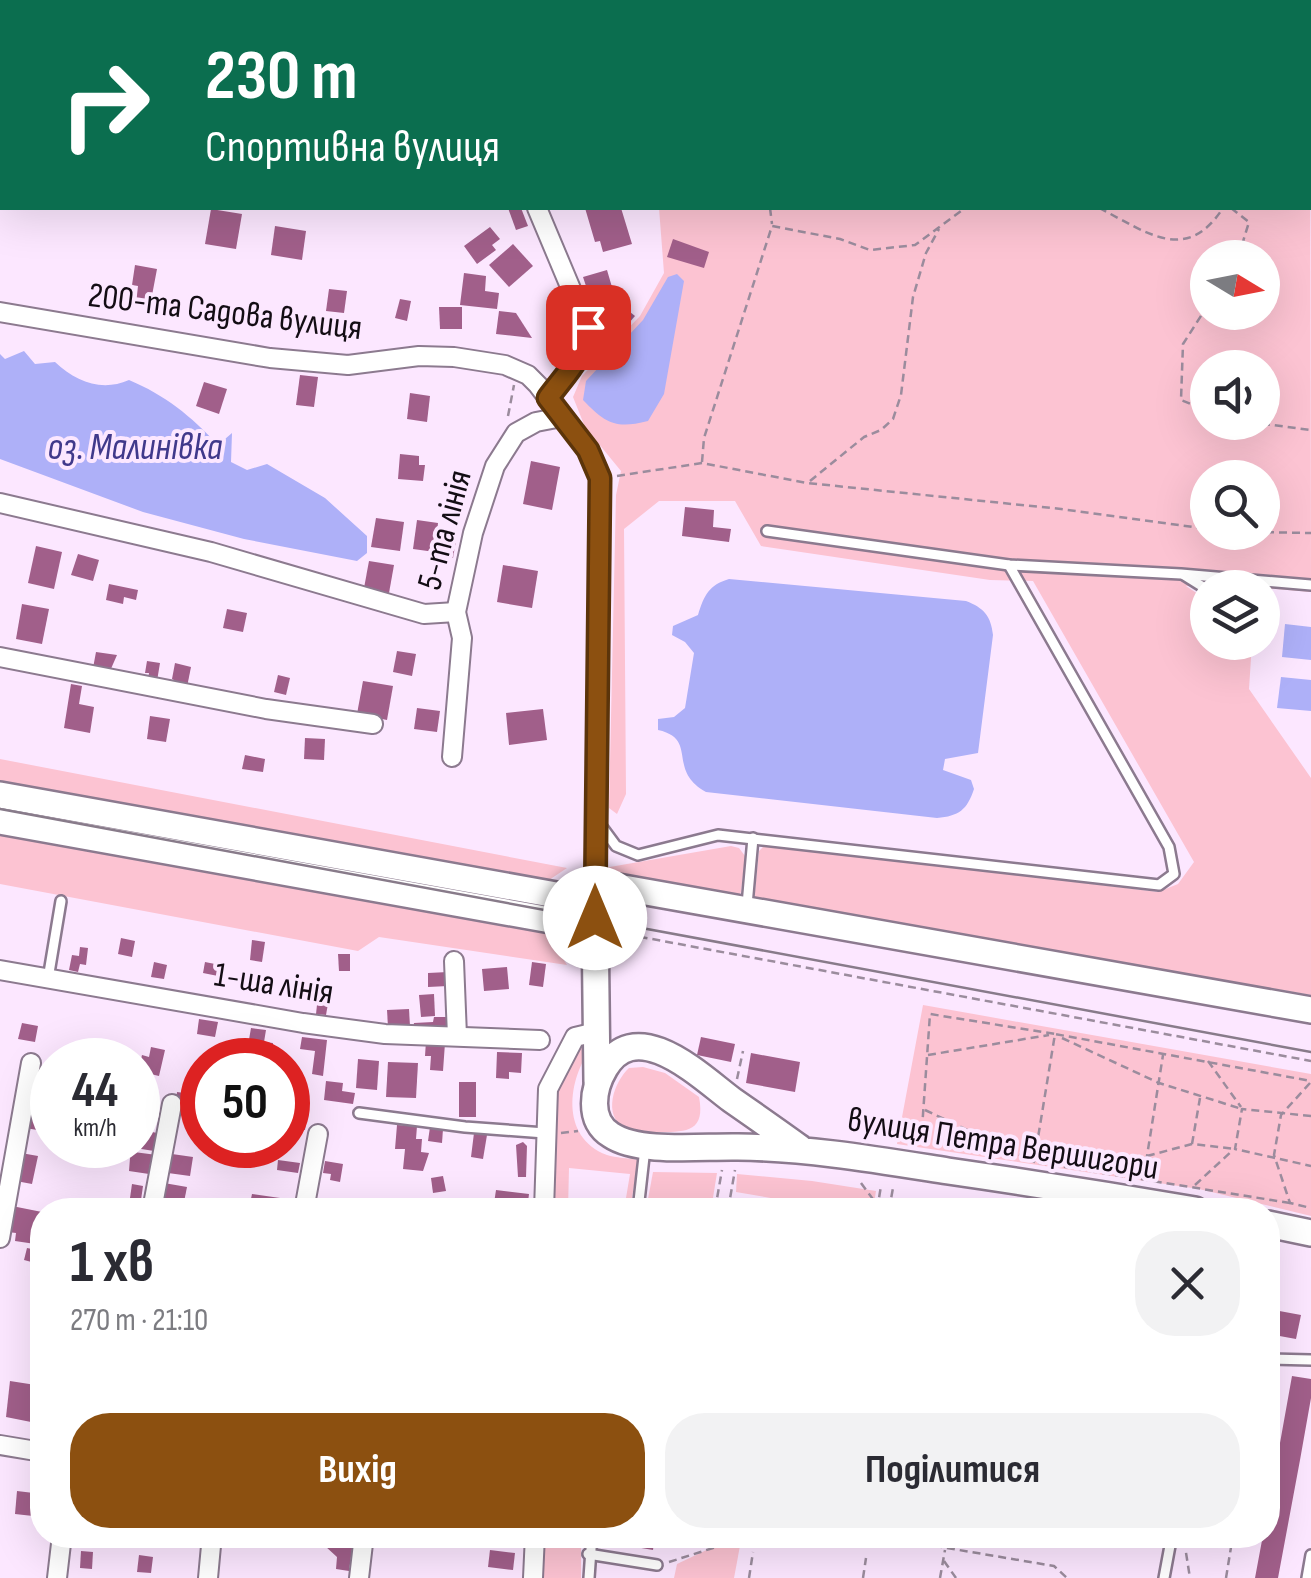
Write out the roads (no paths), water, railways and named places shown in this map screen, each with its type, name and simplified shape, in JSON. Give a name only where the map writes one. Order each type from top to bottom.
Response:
[{"type":"main road","points":[[0,795],[595,902],[618,888],[1311,1010]]},
{"type":"main road","points":[[0,821],[595,928]]},
{"type":"main road","points":[[595,902],[589,1030],[600,1126],[612,1136],[645,1146],[719,1158],[734,1128],[735,1089],[656,1049],[640,1046],[621,1050],[597,1081]]},
{"type":"main road","points":[[589,1030],[621,1050]]},
{"type":"main road","name":"вулиця Петра Вершигори","points":[[735,1089],[800,1148]]},
{"type":"main road","name":"вулиця Петра Вершигори","points":[[719,1158],[800,1148],[1194,1198]]},
{"type":"main road","points":[[1280,1227],[1311,1233]]},
{"type":"street","points":[[538,210],[588,327],[581,354],[548,398],[588,450],[600,478],[595,902]]},
{"type":"street","name":"200-та Садова вулиця","points":[[0,312],[270,358],[348,365],[419,356],[454,357],[517,368],[548,398]]},
{"type":"street","name":"5-та лінія","points":[[452,757],[462,638],[456,612],[473,532],[495,466],[516,433],[536,422],[562,417]]},
{"type":"street","points":[[0,503],[211,552],[424,614],[456,612]]},
{"type":"street","points":[[0,658],[266,709],[373,724]]},
{"type":"street","points":[[454,961],[457,1036]]},
{"type":"street","name":"1-ша лінія","points":[[0,970],[304,1024],[411,1037],[540,1040]]},
{"type":"street","points":[[544,1198],[548,1089],[589,1030]]},
{"type":"street","points":[[0,1238],[30,1069]]},
{"type":"street","points":[[154,1198],[172,1104]]},
{"type":"street","points":[[306,1198],[318,1134]]},
{"type":"street","points":[[0,1445],[30,1450]]},
{"type":"street","points":[[57,1578],[60,1548]]},
{"type":"street","points":[[208,1578],[211,1548]]},
{"type":"street","points":[[359,1578],[362,1548]]},
{"type":"street","points":[[532,1578],[533,1548]]},
{"type":"lane","points":[[767,531],[1009,565],[1311,585]]},
{"type":"lane","points":[[594,817],[616,846],[638,855],[718,835],[1159,885],[1174,874],[1168,847],[1009,565]]},
{"type":"lane","points":[[1181,574],[1190,579]]},
{"type":"lane","points":[[746,910],[753,838]]},
{"type":"lane","points":[[48,979],[61,901]]},
{"type":"lane","points":[[359,1112],[465,1127],[545,1133]]},
{"type":"lane","points":[[639,1198],[645,1146]]},
{"type":"lane","points":[[1280,1359],[1311,1360]]},
{"type":"lane","points":[[589,1548],[589,1578]]},
{"type":"lane","points":[[1164,1578],[1170,1548]]},
{"type":"lane","points":[[588,1554],[656,1566]]},
{"type":"lane","points":[[1307,1578],[1311,1554]]},
{"type":"water","points":[[677,274],[684,281],[664,394],[648,421],[619,424],[605,419],[583,400],[586,381],[643,320],[668,277]]},
{"type":"water","name":"оз. Малинівка","points":[[24,351],[35,364],[55,362],[90,383],[109,385],[129,380],[142,386],[177,407],[218,445],[232,433],[231,462],[247,470],[267,464],[325,498],[367,536],[367,553],[357,561],[244,539],[143,512],[0,459],[0,354],[5,359]]},
{"type":"water","points":[[729,579],[966,601],[982,610],[993,635],[978,753],[945,759],[943,770],[971,780],[974,789],[965,807],[951,816],[937,818],[706,792],[694,783],[687,774],[677,740],[658,730],[658,719],[674,717],[685,708],[694,653],[672,635],[673,626],[698,615],[708,592]]},
{"type":"water","points":[[1285,624],[1311,627],[1311,660],[1282,657]]},
{"type":"water","points":[[1281,677],[1311,680],[1311,711],[1277,708]]},
{"type":"tram line","points":[[0,809],[1311,1052]]}]
